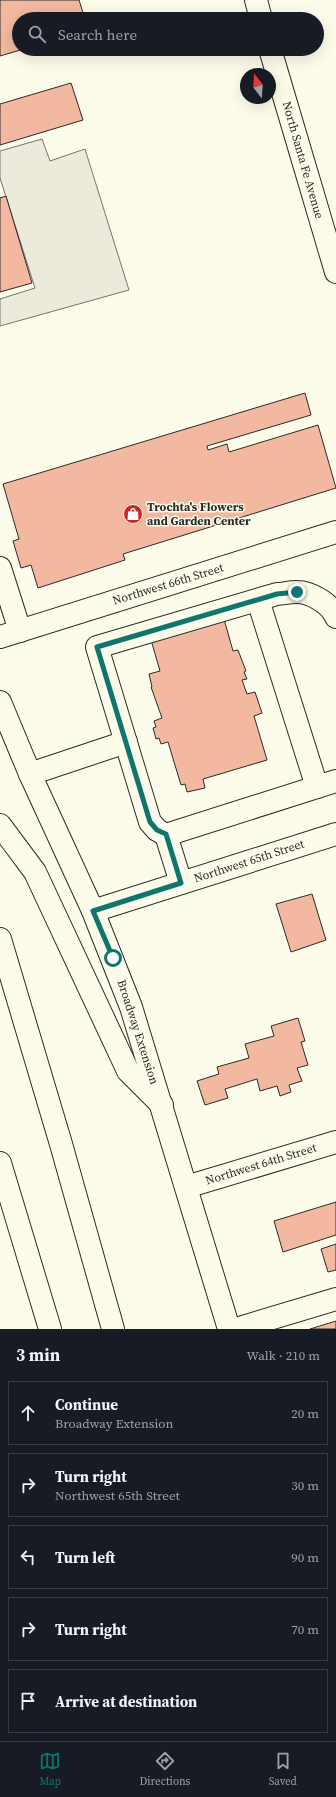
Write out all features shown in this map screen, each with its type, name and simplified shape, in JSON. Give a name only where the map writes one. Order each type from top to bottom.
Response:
[{"type":"main road","points":[[256,0],[259,12]]},
{"type":"main road","name":"North Santa Fe Avenue","points":[[272,56],[336,272]]},
{"type":"main road","name":"Northwest 66th Street","points":[[10,634],[336,532]]},
{"type":"main road","points":[[0,568],[10,634]]},
{"type":"main road","points":[[258,600],[326,784],[166,834],[157,830],[150,822],[97,647],[258,600],[297,592],[320,600],[329,608],[336,618]]},
{"type":"main road","name":"Broadway Extension","points":[[0,702],[30,774],[93,911],[131,1007],[229,1329]]},
{"type":"main road","points":[[30,774],[126,742]]},
{"type":"main road","points":[[0,825],[35,872],[128,1071],[162,1105]]},
{"type":"main road","points":[[166,834],[181,883]]},
{"type":"main road","name":"Northwest 65th Street","points":[[93,911],[336,834]]},
{"type":"main road","points":[[0,939],[61,1144],[113,1329]]},
{"type":"main road","name":"Northwest 64th Street","points":[[186,1187],[336,1142]]},
{"type":"main road","points":[[0,1163],[50,1329]]},
{"type":"main road","points":[[236,1329],[287,1322],[336,1299]]},
{"type":"shaded area","points":[[42,139],[50,161],[85,149],[129,290],[0,326],[0,299],[35,288],[0,178],[0,151]]},
{"type":"building","points":[[0,0],[79,0],[83,12],[12,12],[12,52],[0,56]]},
{"type":"building","points":[[71,83],[83,120],[0,145],[0,104]]},
{"type":"building","points":[[6,196],[32,283],[0,292],[0,198]]},
{"type":"building","name":"Trochta's Flowers and Garden Center","points":[[305,393],[311,415],[207,446],[208,450],[227,444],[229,452],[318,425],[336,488],[123,554],[125,560],[38,588],[31,565],[21,568],[13,541],[19,539],[3,484]]},
{"type":"building","points":[[224,619],[233,651],[238,650],[246,671],[244,672],[247,679],[242,680],[247,694],[255,692],[262,713],[254,716],[267,760],[203,779],[205,788],[187,792],[185,784],[181,785],[168,742],[161,744],[159,738],[156,739],[153,728],[156,727],[154,721],[162,718],[151,687],[149,674],[160,671],[151,640]]},
{"type":"building","points":[[312,894],[326,940],[291,952],[276,904]]},
{"type":"building","points":[[298,1018],[305,1041],[301,1042],[308,1065],[297,1068],[302,1081],[289,1085],[291,1092],[280,1096],[277,1086],[260,1091],[257,1079],[225,1089],[228,1098],[205,1105],[197,1081],[219,1074],[217,1067],[249,1058],[245,1044],[274,1036],[271,1026]]},
{"type":"building","points":[[336,1202],[336,1235],[283,1252],[274,1221]]},
{"type":"building","points":[[336,1244],[336,1270],[328,1272],[321,1249]]},
{"type":"building","points":[[336,1321],[336,1329],[310,1329]]},
{"type":"place","name":"Trochta's Flowers and Garden Center","points":[[133,514]]},
{"type":"route","points":[[113,958],[93,911],[181,883],[166,834],[157,830],[150,822],[97,647],[277,594],[297,592]]}]
